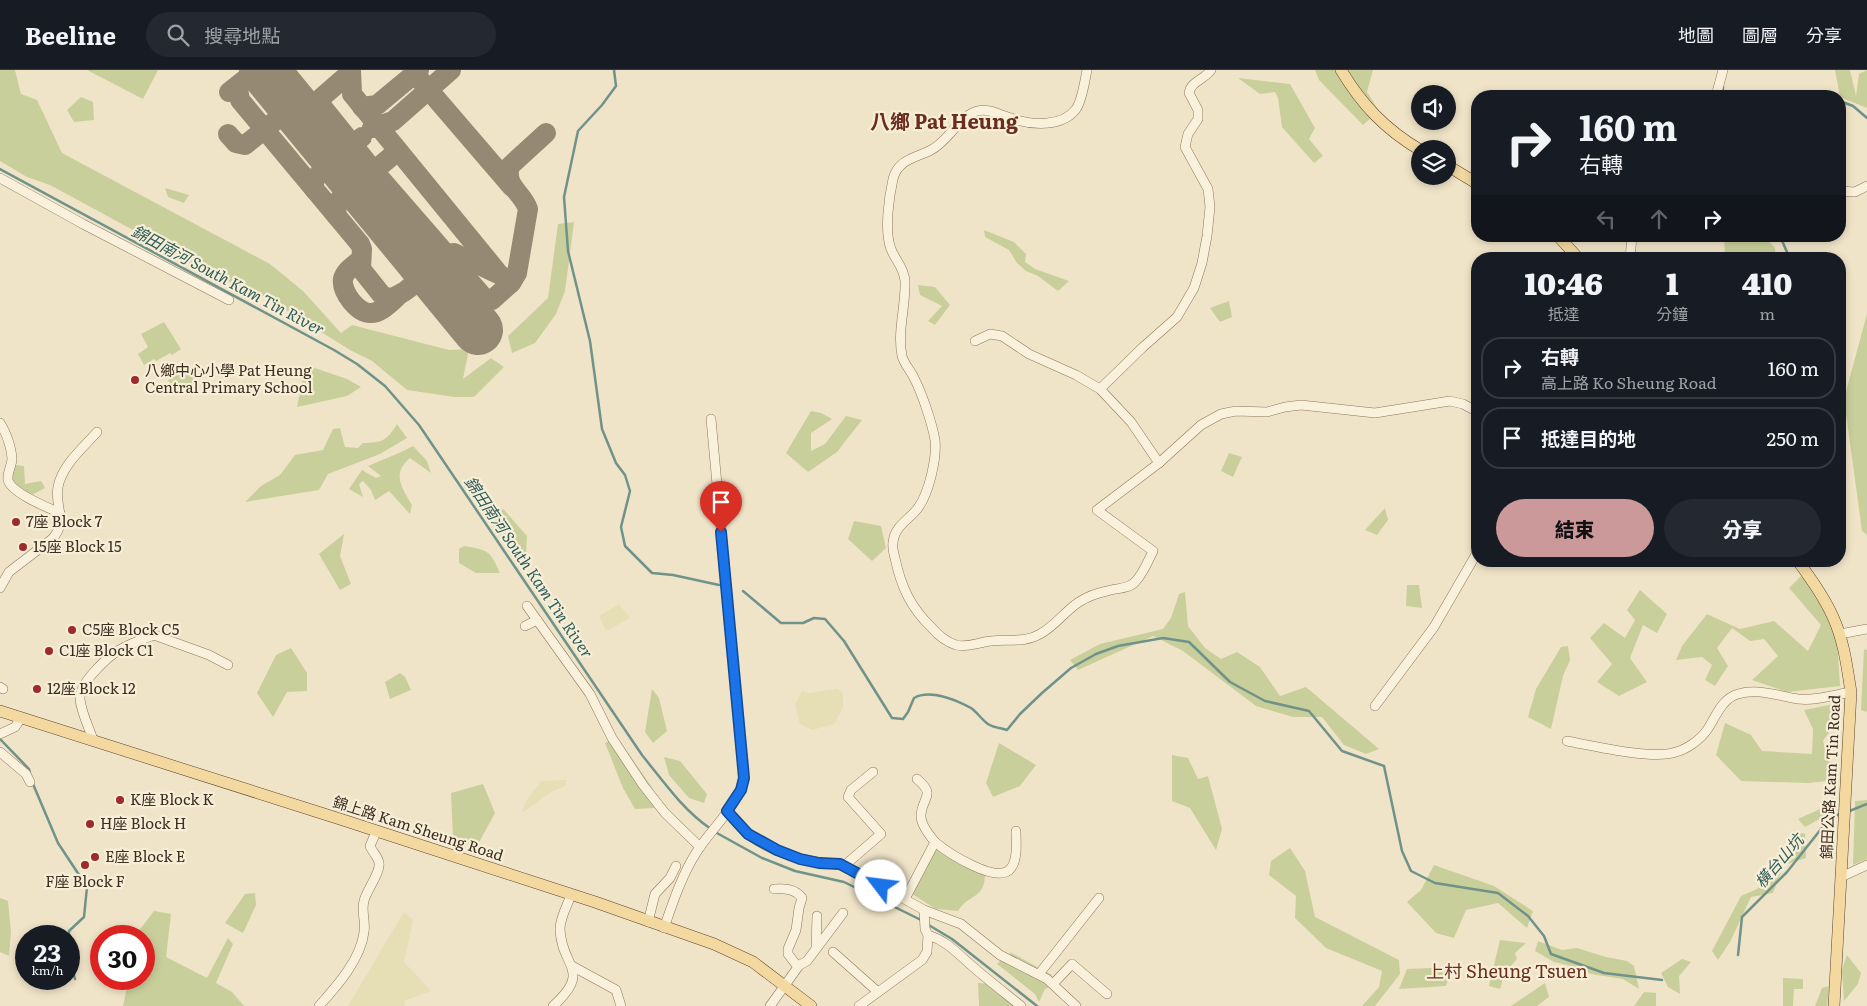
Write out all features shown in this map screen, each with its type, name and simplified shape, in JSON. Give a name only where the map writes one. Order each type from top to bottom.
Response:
[{"type":"main road","points":[[1341,70],[1353,91],[1376,118],[1411,144]]},
{"type":"main road","points":[[1456,171],[1471,180]]},
{"type":"main road","points":[[1563,242],[1573,252]]},
{"type":"main road","name":"錦田公路 Kam Tin Road","points":[[1802,567],[1829,607],[1840,634],[1851,692],[1834,1006]]},
{"type":"main road","name":"錦上路 Kam Sheung Road","points":[[0,711],[571,895],[737,953],[766,970],[811,1006]]},
{"type":"street","points":[[1087,70],[1077,107],[1065,118],[1049,123],[1024,123],[994,112],[975,111],[967,116],[939,144],[904,162],[894,176],[888,240],[891,251],[905,276],[900,332],[902,358],[915,379],[932,427],[936,450],[924,496],[918,508],[896,530],[892,544],[904,592],[919,616],[938,635],[956,645],[970,646],[990,641],[1008,641],[1034,637],[1043,632],[1079,602],[1094,595],[1130,586],[1136,582],[1153,551],[1097,510],[1159,463],[1201,425],[1221,414],[1267,412],[1301,405],[1375,413],[1450,401],[1471,408]]},
{"type":"street","points":[[1100,389],[1177,317],[1194,288],[1208,236],[1210,207],[1208,190],[1186,147],[1188,134],[1198,119],[1198,110],[1189,93],[1192,85],[1204,78],[1210,70]]},
{"type":"street","points":[[1718,90],[1723,70]]},
{"type":"street","points":[[0,178],[228,300]]},
{"type":"street","points":[[1846,191],[1855,192],[1867,186]]},
{"type":"street","points":[[975,340],[990,334],[1002,336],[1029,354],[1076,375],[1100,389],[1131,422],[1159,463]]},
{"type":"street","points":[[664,928],[688,868],[702,844],[741,790],[744,778],[711,419]]},
{"type":"street","points":[[0,423],[4,429],[11,453],[12,461],[8,480],[10,484],[18,492],[60,513]]},
{"type":"street","points":[[0,588],[10,572],[52,540],[58,533],[61,525],[57,493],[63,473],[97,432]]},
{"type":"street","points":[[1376,706],[1434,627],[1471,563]]},
{"type":"street","points":[[527,606],[590,694],[612,738],[643,785],[665,813],[702,844]]},
{"type":"street","points":[[526,626],[538,620]]},
{"type":"street","points":[[1840,634],[1867,629]]},
{"type":"street","points":[[93,740],[80,697],[82,689],[105,661],[120,649],[154,635],[209,654],[228,665]]},
{"type":"street","points":[[1567,741],[1632,752],[1670,754],[1678,752],[1697,740],[1726,701],[1738,694],[1773,693],[1807,699],[1851,692]]},
{"type":"street","points":[[0,734],[15,727],[21,718]]},
{"type":"street","points":[[0,752],[26,774],[30,782]]},
{"type":"street","points":[[844,866],[881,834],[848,797],[851,790],[873,772]]},
{"type":"street","points":[[917,778],[927,789],[928,797],[922,810],[922,820],[935,842],[968,864],[984,870],[1002,873],[1008,871],[1012,866],[1015,854],[1016,830]]},
{"type":"street","points":[[727,811],[748,834],[777,850],[800,859],[844,866],[925,912],[960,924],[1000,955],[1039,974],[1053,984],[1075,1006]]},
{"type":"street","points":[[319,1006],[348,971],[363,937],[365,930],[364,899],[379,866],[378,858],[370,846],[376,832]]},
{"type":"street","points":[[905,899],[935,842]]},
{"type":"street","points":[[1841,877],[1867,865]]},
{"type":"street","points":[[648,922],[655,894],[670,878],[676,866]]},
{"type":"street","points":[[774,889],[788,889],[802,897],[796,930],[788,948],[788,954],[798,966]]},
{"type":"street","points":[[553,1006],[573,981],[572,966],[564,948],[560,930],[571,895]]},
{"type":"street","points":[[1039,974],[1099,898]]},
{"type":"street","points":[[858,1006],[922,960],[928,952],[925,912]]},
{"type":"street","points":[[770,1006],[798,966],[807,961],[843,913]]},
{"type":"street","points":[[816,947],[817,916]]},
{"type":"street","points":[[926,932],[950,945],[973,967],[1021,1006]]},
{"type":"street","points":[[833,952],[878,992]]},
{"type":"street","points":[[1053,984],[1072,964],[1107,994]]},
{"type":"street","points":[[572,966],[616,990],[621,1006]]},
{"type":"shaded area","points":[[619,604],[630,618],[606,631],[599,616]]},
{"type":"shaded area","points":[[837,689],[843,693],[843,708],[834,724],[812,730],[800,724],[795,705],[802,691],[808,693]]},
{"type":"shaded area","points":[[567,780],[565,786],[551,792],[522,813],[526,801],[541,781]]},
{"type":"shaded area","points":[[404,912],[413,920],[404,962],[431,991],[404,1001],[405,1006],[348,1006]]},
{"type":"green space","points":[[0,70],[15,70],[21,94],[37,100],[62,153],[270,264],[303,291],[341,333],[352,325],[449,350],[469,349],[463,379],[491,358],[504,367],[474,397],[454,397],[407,390],[372,361],[350,350],[265,297],[194,267],[133,230],[50,185],[27,177],[0,161]]},
{"type":"green space","points":[[87,70],[158,70],[143,99]]},
{"type":"green space","points":[[1315,70],[1373,70],[1367,92],[1379,111],[1363,125],[1319,80]]},
{"type":"green space","points":[[1835,70],[1850,70],[1856,96],[1859,74],[1867,70],[1867,108],[1846,99],[1846,90],[1839,90]]},
{"type":"green space","points":[[1238,78],[1290,84],[1315,128],[1309,139],[1323,156],[1314,163],[1282,127],[1278,98],[1275,92],[1260,94]]},
{"type":"green space","points":[[81,97],[93,102],[94,120],[74,122],[67,110]]},
{"type":"green space","points":[[165,188],[189,195],[184,203],[168,197]]},
{"type":"green space","points":[[574,222],[565,291],[556,314],[535,343],[512,353],[508,336],[548,298],[558,224]]},
{"type":"green space","points":[[984,230],[1014,242],[1026,254],[1025,262],[1035,269],[1069,281],[1058,291],[1038,276],[1026,271],[1017,263],[1009,250],[985,237]]},
{"type":"green space","points":[[1724,242],[1770,242],[1775,248],[1775,252],[1725,252]]},
{"type":"green space","points":[[918,285],[935,287],[950,305],[935,325],[928,321],[942,306],[920,295]]},
{"type":"green space","points":[[1229,301],[1232,317],[1220,322],[1210,308]]},
{"type":"green space","points":[[1867,314],[1867,535],[1862,531],[1846,414],[1846,392]]},
{"type":"green space","points":[[164,322],[181,349],[172,355],[170,353],[144,365],[138,354],[148,347],[141,334]]},
{"type":"green space","points":[[306,365],[347,379],[361,387],[347,396],[297,407]]},
{"type":"green space","points":[[190,367],[197,380],[175,393],[168,380]]},
{"type":"green space","points":[[811,411],[821,413],[832,419],[811,433],[811,451],[825,444],[846,416],[862,420],[837,452],[808,472],[786,453]]},
{"type":"green space","points":[[397,424],[407,438],[380,454],[328,474],[319,490],[245,502],[261,486],[280,475],[295,455],[323,450],[333,429],[340,428],[345,447],[358,448],[363,443],[384,439]]},
{"type":"green space","points":[[413,446],[427,461],[431,473],[410,458],[404,464],[401,470],[400,481],[412,505],[410,514],[389,491],[375,500],[371,490],[363,481],[359,484],[363,497],[349,489],[362,470],[376,478],[381,476],[368,466]]},
{"type":"green space","points":[[1229,453],[1242,457],[1233,477],[1221,471]]},
{"type":"green space","points":[[15,465],[24,466],[25,484],[41,481],[45,488],[30,496],[18,488],[10,478]]},
{"type":"green space","points":[[483,498],[504,510],[527,536],[523,568],[478,504]]},
{"type":"green space","points":[[1385,508],[1388,520],[1377,535],[1365,530]]},
{"type":"green space","points":[[854,521],[881,526],[886,548],[872,561],[848,539]]},
{"type":"green space","points":[[344,534],[340,556],[351,584],[340,590],[319,554]]},
{"type":"green space","points":[[464,546],[483,550],[491,555],[500,573],[476,573],[459,563],[459,549]]},
{"type":"green space","points":[[1801,576],[1825,597],[1837,638],[1840,686],[1787,692],[1752,680],[1778,656],[1764,639],[1750,641],[1732,628],[1717,648],[1728,666],[1715,686],[1705,680],[1712,665],[1702,657],[1676,660],[1682,646],[1707,614],[1740,629],[1774,621],[1808,651],[1821,625],[1789,588]]},
{"type":"green space","points":[[1407,585],[1419,585],[1422,608],[1406,606]]},
{"type":"green space","points":[[1640,590],[1667,614],[1657,633],[1643,625],[1630,658],[1647,682],[1619,696],[1597,682],[1612,664],[1590,638],[1604,623],[1625,638],[1635,620],[1627,610]]},
{"type":"green space","points":[[1185,592],[1188,626],[1205,648],[1221,659],[1237,652],[1260,667],[1280,696],[1306,687],[1379,749],[1366,754],[1344,745],[1322,717],[1293,717],[1256,706],[1183,651],[1153,636],[1078,670],[1070,660],[1100,644],[1163,629],[1171,618],[1179,594]]},
{"type":"green space","points":[[1568,646],[1570,660],[1563,676],[1551,729],[1528,717],[1536,689],[1561,647]]},
{"type":"green space","points":[[291,648],[307,673],[307,691],[287,692],[273,717],[257,693],[276,655]]},
{"type":"green space","points":[[1864,649],[1867,650],[1867,712],[1861,710]]},
{"type":"green space","points":[[400,673],[405,677],[411,690],[390,699],[385,682]]},
{"type":"green space","points":[[652,689],[659,698],[667,731],[653,743],[645,732]]},
{"type":"green space","points":[[1839,703],[1838,720],[1823,741],[1836,780],[1808,783],[1741,781],[1716,755],[1725,723],[1751,735],[1762,751],[1812,754],[1813,729],[1804,710]]},
{"type":"green space","points":[[617,737],[653,789],[654,808],[635,809],[623,788],[605,743]]},
{"type":"green space","points":[[999,743],[1036,765],[1020,786],[993,797],[986,783]]},
{"type":"green space","points":[[1172,755],[1188,758],[1198,779],[1208,776],[1222,829],[1216,850],[1190,808],[1172,801]]},
{"type":"green space","points":[[664,757],[680,761],[707,794],[704,803],[689,798],[669,775]]},
{"type":"green space","points":[[483,784],[495,813],[477,846],[453,839],[451,793]]},
{"type":"green space","points":[[1867,800],[1867,859],[1853,865],[1855,801]]},
{"type":"green space","points":[[1831,804],[1836,810],[1805,827],[1798,819]]},
{"type":"green space","points":[[1798,832],[1805,834],[1806,858],[1784,865],[1773,893],[1751,897],[1730,942],[1718,960],[1712,951],[1741,896],[1757,889],[1796,843]]},
{"type":"green space","points":[[1290,848],[1305,871],[1315,917],[1399,960],[1400,974],[1375,1006],[1362,1006],[1379,987],[1382,971],[1326,948],[1295,918],[1296,896],[1269,875],[1271,861]]},
{"type":"green space","points":[[937,849],[966,867],[985,873],[982,888],[962,905],[958,911],[936,909],[912,894],[933,850]]},
{"type":"green space","points":[[1434,865],[1494,886],[1533,911],[1527,928],[1498,903],[1466,910],[1454,938],[1436,933],[1407,902],[1421,890]]},
{"type":"green space","points":[[255,893],[256,905],[243,933],[225,923],[245,894]]},
{"type":"green space","points":[[0,898],[8,901],[11,932],[9,956],[0,952]]},
{"type":"green space","points":[[154,911],[171,914],[166,957],[207,978],[228,938],[233,944],[216,983],[232,992],[244,1006],[123,1006],[127,990],[155,990],[155,925],[143,925]]},
{"type":"green space","points":[[1500,940],[1526,943],[1515,953],[1517,959],[1510,967],[1507,965],[1500,989],[1489,986]]},
{"type":"green space","points":[[1538,941],[1562,950],[1577,948],[1627,961],[1634,966],[1639,989],[1623,979],[1591,974],[1579,968],[1554,962],[1535,951]]},
{"type":"green space","points":[[1010,952],[1052,975],[1047,984],[1049,987],[1045,989],[1039,1002],[1035,994],[997,964],[1002,959],[1014,966]]},
{"type":"green space","points":[[1847,955],[1861,973],[1858,984],[1844,1001],[1842,970]]},
{"type":"green space","points":[[1682,959],[1691,962],[1679,976],[1680,994],[1668,987],[1661,973]]},
{"type":"green space","points":[[1452,967],[1446,986],[1399,989],[1407,969]]},
{"type":"green space","points":[[1783,978],[1803,979],[1803,989],[1794,989],[1793,1006],[1783,1006]]},
{"type":"green space","points":[[978,983],[1001,985],[1027,1006],[979,1006]]},
{"type":"green space","points":[[1545,983],[1549,997],[1537,1006],[1511,1006]]},
{"type":"green space","points":[[1829,986],[1827,1006],[1815,1006],[1822,988]]},
{"type":"green space","points":[[1644,992],[1656,993],[1656,1006],[1634,1006]]},
{"type":"waterway","points":[[614,70],[616,86],[602,105],[578,131],[564,197],[568,251],[590,341],[602,429],[616,463],[625,475],[630,491],[621,527],[625,546],[652,573],[673,575],[719,585]]},
{"type":"waterway","points":[[1846,103],[1853,106],[1867,118]]},
{"type":"waterway","name":"錦田南河 South Kam Tin River","points":[[0,169],[334,350],[357,364],[385,386],[419,425],[642,755],[682,804],[711,829]]},
{"type":"waterway","points":[[1783,242],[1787,252]]},
{"type":"waterway","points":[[743,591],[781,623],[803,623],[814,618],[825,619],[844,641],[892,718],[903,719],[914,698],[935,695],[965,705],[988,724],[1007,730],[1020,714],[1071,668],[1096,654],[1118,646],[1163,638],[1189,642],[1230,682],[1265,701],[1309,711],[1342,751],[1384,766],[1402,851],[1411,871],[1435,883],[1498,893],[1528,916],[1544,936],[1551,954],[1604,973],[1662,980]]},
{"type":"waterway","points":[[0,739],[29,769],[30,774]]},
{"type":"waterway","points":[[33,784],[58,843],[87,887],[84,917],[75,925]]},
{"type":"waterway","name":"橫台山坑","points":[[1847,812],[1867,804]]},
{"type":"waterway","name":"橫台山坑","points":[[1738,955],[1742,917],[1787,872],[1829,819],[1840,814]]},
{"type":"waterway","name":"錦田南河 South Kam Tin River","points":[[715,832],[762,858],[795,871],[844,882],[923,921]]},
{"type":"waterway","name":"錦田南河 South Kam Tin River","points":[[927,924],[952,939],[1037,1006]]},
{"type":"taxiway","points":[[229,92],[257,70]]},
{"type":"taxiway","points":[[351,70],[352,94],[499,274],[511,283],[517,273],[528,209],[511,184],[509,179],[510,166],[546,133]]},
{"type":"taxiway","points":[[362,107],[377,105],[419,70]]},
{"type":"taxiway","points":[[372,128],[393,121],[451,70]]},
{"type":"taxiway","points":[[351,72],[321,98],[320,104],[374,171],[486,300],[492,300],[511,283]]},
{"type":"taxiway","points":[[415,74],[512,187]]},
{"type":"taxiway","points":[[240,85],[238,89],[240,100],[360,244],[362,249],[361,269],[387,299],[397,296],[409,288],[417,281],[431,261],[446,254],[454,253],[496,273]]},
{"type":"taxiway","points":[[228,134],[236,143],[245,145],[275,121]]},
{"type":"taxiway","points":[[314,189],[314,181],[318,175],[362,137]]},
{"type":"taxiway","points":[[336,215],[337,204],[340,199],[393,155],[395,148]]},
{"type":"taxiway","points":[[391,224],[434,244]]},
{"type":"taxiway","points":[[361,259],[348,270],[343,279],[345,290],[351,301],[361,310],[375,313],[397,297]]},
{"type":"runway","points":[[264,70],[478,330]]},
{"type":"place","name":"八鄉中心小學 Pat Heung Central Primary School","points":[[135,380]]},
{"type":"place","name":"7座 Block 7","points":[[16,522]]},
{"type":"place","name":"15座 Block 15","points":[[23,547]]},
{"type":"place","name":"C5座 Block C5","points":[[72,630]]},
{"type":"place","name":"C1座 Block C1","points":[[49,651]]},
{"type":"place","name":"12座 Block 12","points":[[37,689]]},
{"type":"place","name":"K座 Block K","points":[[120,800]]},
{"type":"place","name":"H座 Block H","points":[[90,824]]},
{"type":"place","name":"E座 Block E","points":[[95,857]]},
{"type":"place","name":"F座 Block F","points":[[85,865]]},
{"type":"district","name":"八鄉 Pat Heung","points":[[944,122]]},
{"type":"district","name":"上村 Sheung Tsuen","points":[[1507,972]]},
{"type":"route","points":[[721,532],[744,778],[741,790],[727,811],[748,834],[777,850],[800,859],[819,863],[840,864],[881,886]]}]
